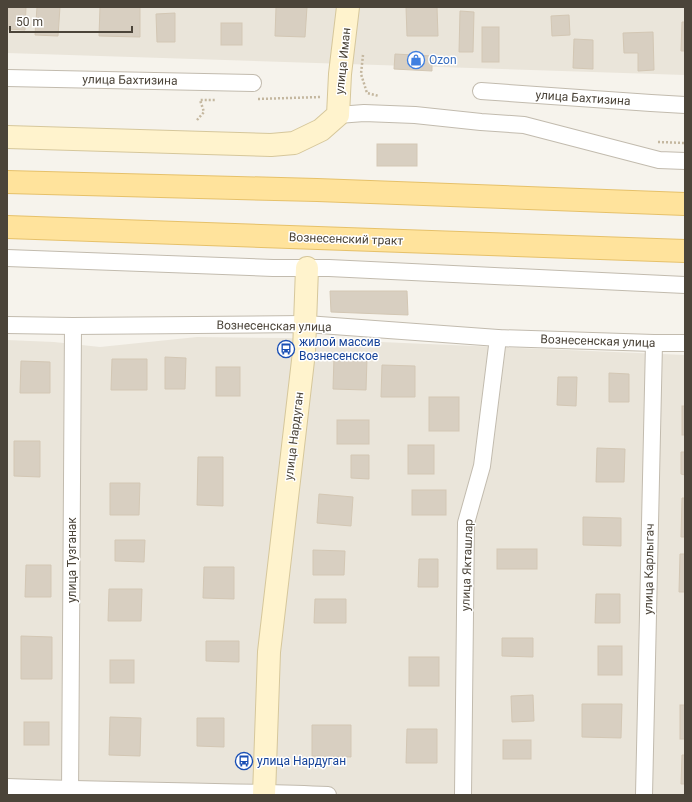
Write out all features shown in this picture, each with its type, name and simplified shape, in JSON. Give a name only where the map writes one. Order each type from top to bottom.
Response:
[{"type":"main road","points":[[7,182],[317,190],[685,204]]},
{"type":"main road","name":"Вознесенский тракт","points":[[7,227],[685,251]]},
{"type":"street","name":"улица Иман","points":[[338,115],[351,74],[348,7]]},
{"type":"street","name":"улица Бахтизина","points":[[7,78],[253,82]]},
{"type":"street","name":"улица Бахтизина","points":[[481,91],[685,105]]},
{"type":"street","points":[[7,137],[271,146],[294,143],[321,130],[338,115],[364,113],[415,115],[524,125],[659,160],[685,161]]},
{"type":"street","points":[[7,258],[307,268],[685,285]]},
{"type":"street","name":"улица Нардуган","points":[[264,794],[269,652],[304,352],[307,268]]},
{"type":"street","name":"Вознесенская улица","points":[[7,325],[73,326],[306,324],[498,338],[654,344],[685,343]]},
{"type":"street","name":"улица Тузганак","points":[[70,792],[73,326]]},
{"type":"street","name":"улица Якташлар","points":[[463,795],[466,523],[482,466],[498,338]]},
{"type":"street","name":"улица Карлыгач","points":[[644,795],[654,344]]},
{"type":"street","points":[[7,787],[70,792],[328,795]]},
{"type":"path","points":[[253,99],[320,98],[320,92]]},
{"type":"path","points":[[197,120],[204,112],[200,100],[223,100]]},
{"type":"shaded area","points":[[7,7],[685,7],[685,75],[7,53]]},
{"type":"shaded area","points":[[197,337],[287,338],[685,355],[685,795],[7,795],[7,340],[54,342],[100,347]]},
{"type":"building","points":[[7,7],[26,7],[25,30],[7,29]]},
{"type":"building","points":[[37,7],[60,7],[58,36],[35,35]]},
{"type":"building","points":[[100,7],[140,7],[140,37],[99,36]]},
{"type":"building","points":[[276,7],[307,7],[305,37],[275,36]]},
{"type":"building","points":[[406,7],[437,7],[438,36],[407,36]]},
{"type":"building","points":[[460,11],[474,12],[473,52],[459,52]]},
{"type":"building","points":[[175,13],[175,42],[157,42],[156,14]]},
{"type":"building","points":[[569,15],[570,35],[552,36],[551,16]]},
{"type":"building","points":[[682,22],[685,22],[685,51],[681,51]]},
{"type":"building","points":[[221,23],[242,23],[242,45],[221,45]]},
{"type":"building","points":[[482,27],[499,27],[499,62],[482,62]]},
{"type":"building","points":[[653,32],[654,70],[638,71],[638,53],[624,53],[623,33]]},
{"type":"building","points":[[574,39],[593,40],[593,69],[573,68]]},
{"type":"building","points":[[395,54],[432,56],[432,71],[394,69]]},
{"type":"building","points":[[377,144],[417,144],[417,166],[377,166]]},
{"type":"building","points":[[330,291],[407,291],[408,315],[331,312]]},
{"type":"building","points":[[165,357],[186,358],[185,389],[165,389]]},
{"type":"building","points":[[334,357],[367,358],[366,390],[333,389]]},
{"type":"building","points":[[112,359],[147,359],[147,390],[111,390]]},
{"type":"building","points":[[21,361],[50,362],[50,393],[20,393]]},
{"type":"building","points":[[382,365],[415,366],[415,397],[381,397]]},
{"type":"building","points":[[216,367],[240,367],[240,396],[216,396]]},
{"type":"building","points":[[609,373],[629,374],[629,402],[609,402]]},
{"type":"building","points":[[558,377],[577,377],[576,406],[557,405]]},
{"type":"building","points":[[429,397],[459,397],[459,431],[429,431]]},
{"type":"building","points":[[682,406],[685,406],[685,435],[682,435]]},
{"type":"building","points":[[337,420],[369,420],[369,444],[337,444]]},
{"type":"building","points":[[14,441],[40,441],[40,477],[14,476]]},
{"type":"building","points":[[408,445],[434,445],[434,474],[408,474]]},
{"type":"building","points":[[597,448],[625,449],[624,482],[596,482]]},
{"type":"building","points":[[681,452],[685,452],[685,475],[681,474]]},
{"type":"building","points":[[351,455],[369,455],[369,479],[351,478]]},
{"type":"building","points":[[198,457],[223,457],[223,506],[197,505]]},
{"type":"building","points":[[110,483],[140,483],[139,515],[110,515]]},
{"type":"building","points":[[412,490],[446,490],[446,515],[412,515]]},
{"type":"building","points":[[319,494],[353,497],[351,526],[317,523]]},
{"type":"building","points":[[682,498],[685,498],[685,537],[681,537]]},
{"type":"building","points":[[583,517],[621,518],[621,546],[583,545]]},
{"type":"building","points":[[115,540],[145,540],[144,562],[115,561]]},
{"type":"building","points":[[497,549],[537,549],[537,569],[497,569]]},
{"type":"building","points":[[313,550],[345,551],[344,575],[313,575]]},
{"type":"building","points":[[680,554],[685,554],[685,592],[679,592]]},
{"type":"building","points":[[419,559],[438,559],[438,587],[418,587]]},
{"type":"building","points":[[26,565],[51,565],[51,597],[25,597]]},
{"type":"building","points":[[204,567],[234,567],[234,599],[203,598]]},
{"type":"building","points":[[109,589],[142,589],[141,621],[108,621]]},
{"type":"building","points":[[596,594],[620,594],[620,623],[595,623]]},
{"type":"building","points":[[315,599],[346,599],[346,623],[314,623]]},
{"type":"building","points":[[21,636],[52,637],[52,679],[21,679]]},
{"type":"building","points":[[502,638],[533,638],[533,657],[502,656]]},
{"type":"building","points":[[206,641],[239,641],[239,662],[206,661]]},
{"type":"building","points":[[598,646],[622,646],[622,675],[598,675]]},
{"type":"building","points":[[409,657],[439,657],[439,686],[409,686]]},
{"type":"building","points":[[110,660],[134,660],[134,683],[110,683]]},
{"type":"building","points":[[533,695],[534,721],[512,722],[511,696]]},
{"type":"building","points":[[582,704],[622,704],[621,738],[582,737]]},
{"type":"building","points":[[680,705],[685,705],[685,739],[680,739]]},
{"type":"building","points":[[110,717],[141,718],[140,756],[109,755]]},
{"type":"building","points":[[197,718],[224,718],[224,747],[197,746]]},
{"type":"building","points":[[24,722],[49,722],[49,745],[24,745]]},
{"type":"building","points":[[312,725],[351,725],[351,757],[312,756]]},
{"type":"building","points":[[407,729],[437,729],[437,763],[406,763]]},
{"type":"building","points":[[503,740],[531,740],[531,759],[503,759]]},
{"type":"building","points":[[682,755],[685,755],[685,784],[681,784]]},
{"type":"place","name":"Ozon","points":[[416,60]]},
{"type":"place","name":"жилой массив Вознесенское","points":[[286,349]]},
{"type":"place","name":"улица Нардуган","points":[[244,761]]}]
